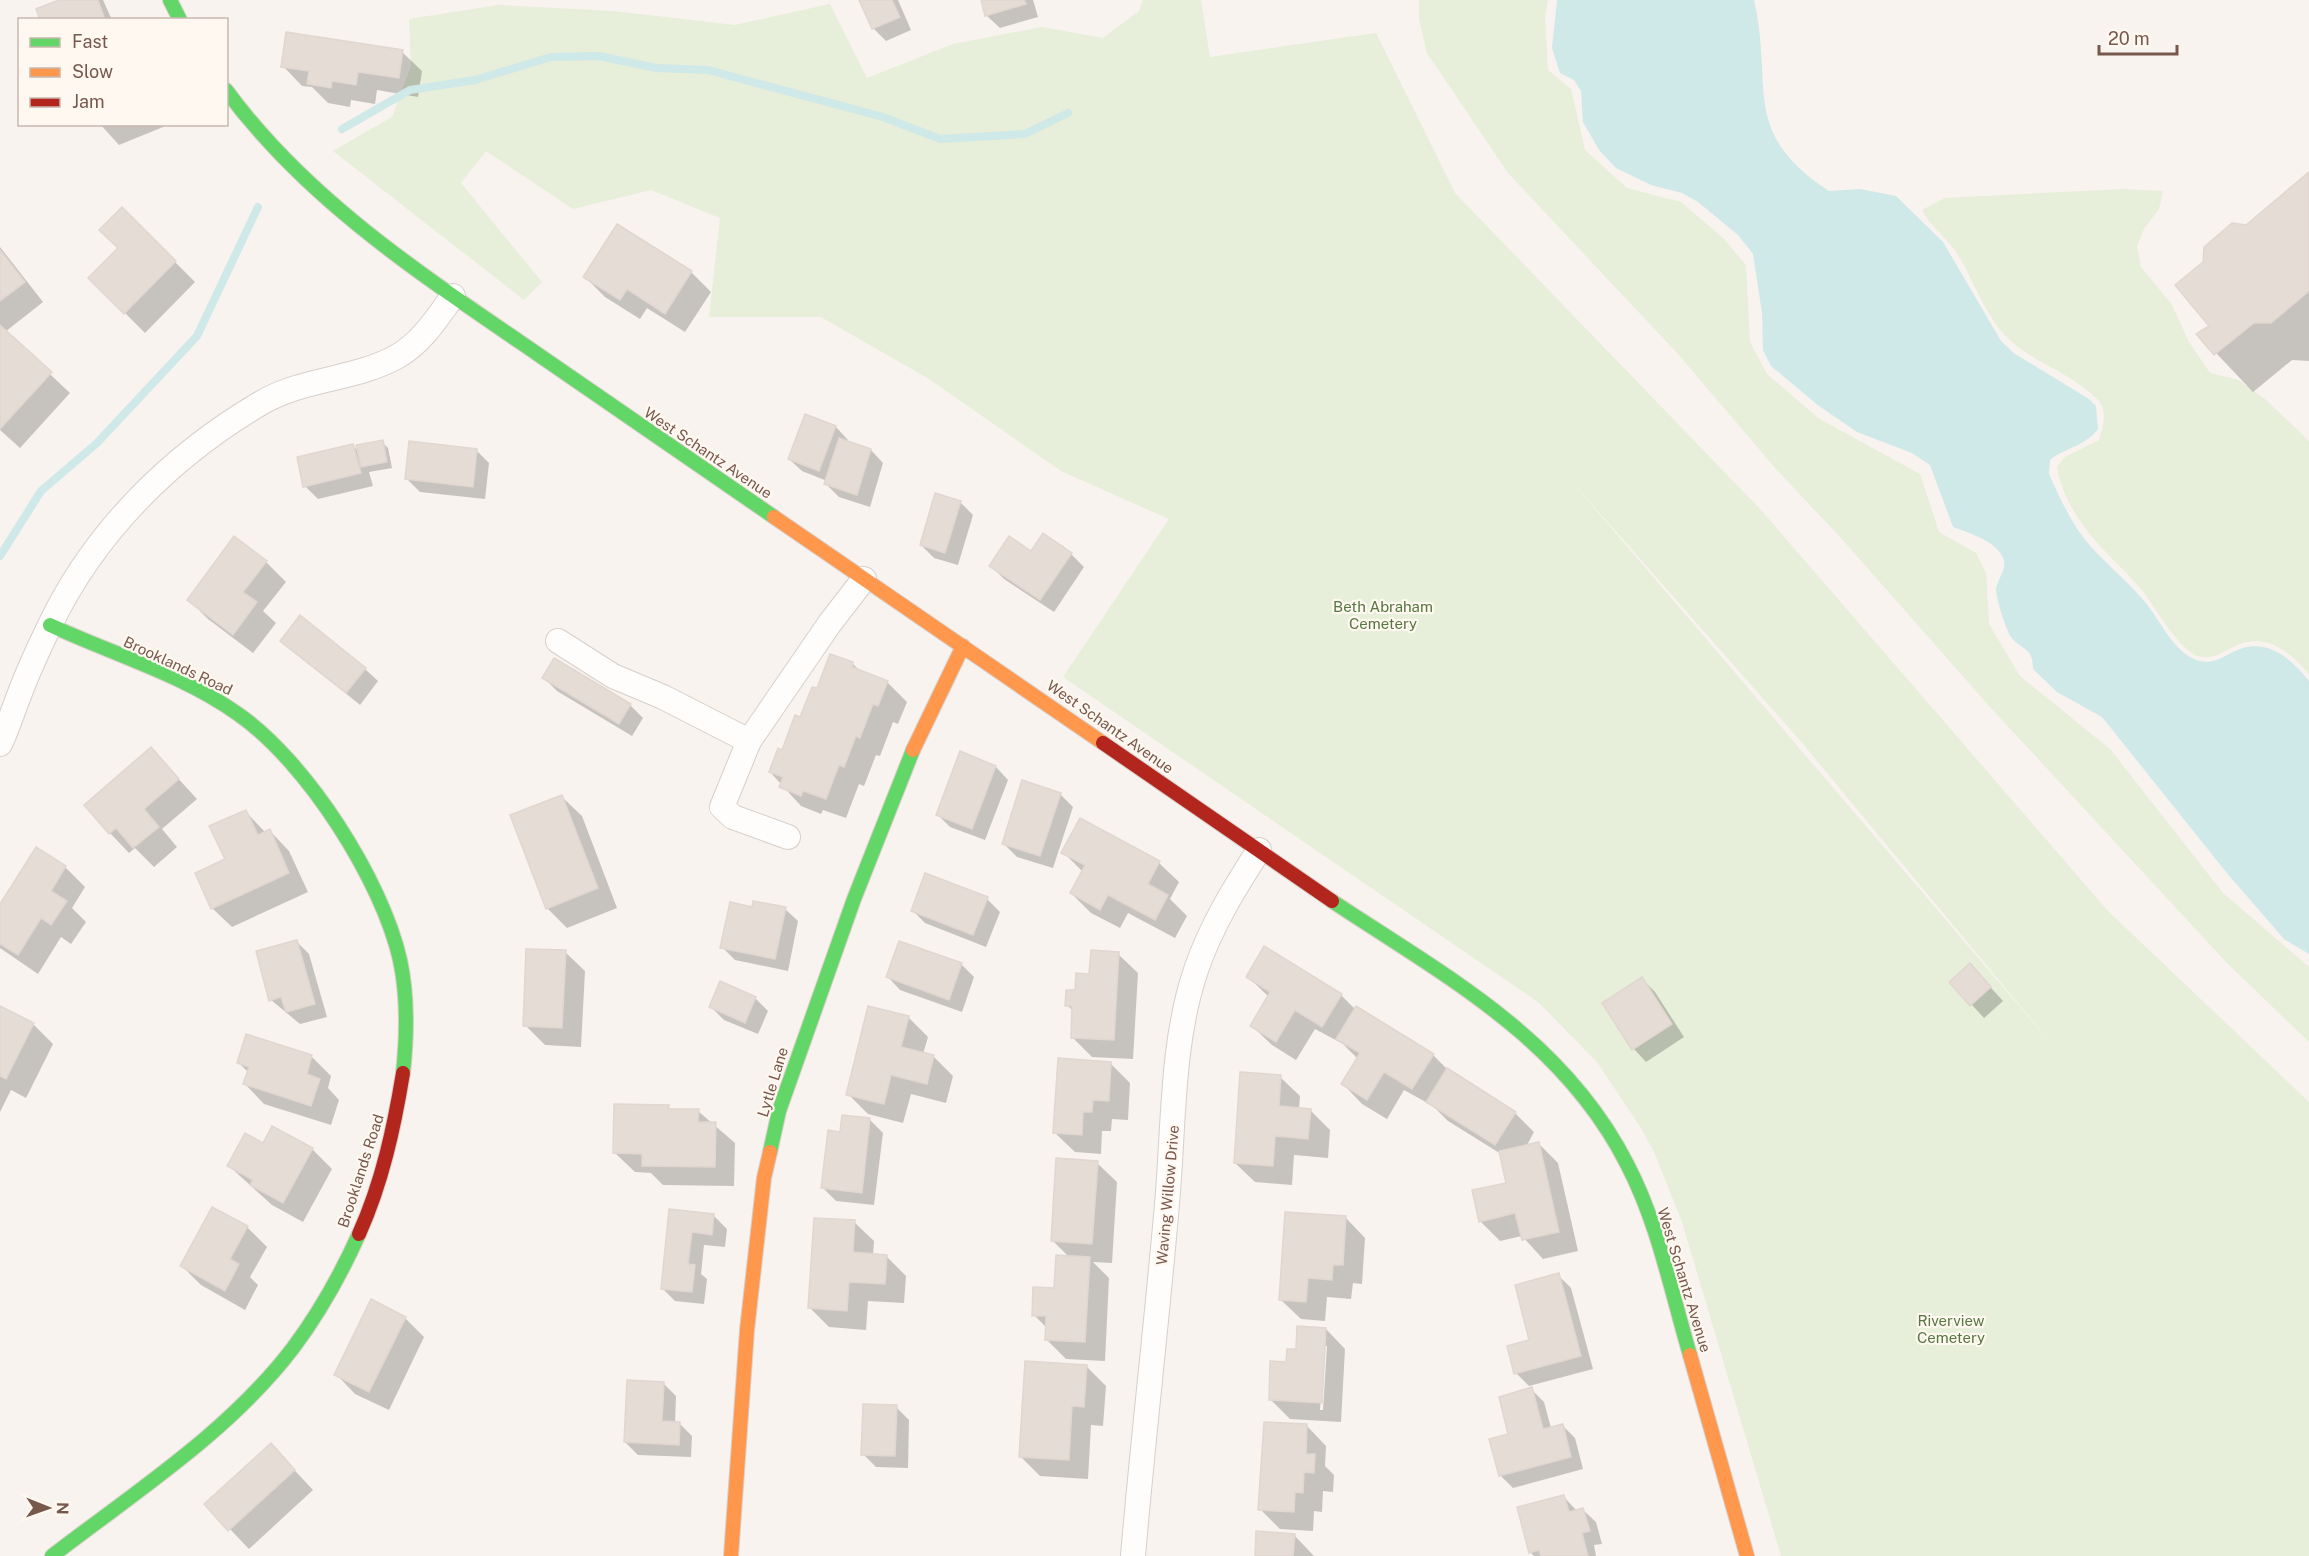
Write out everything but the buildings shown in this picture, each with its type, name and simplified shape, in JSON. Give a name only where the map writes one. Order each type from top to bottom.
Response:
[{"type":"main road","points":[[170,0],[179,18]]},
{"type":"main road","name":"West Schantz Avenue","points":[[228,92],[277,152],[318,192],[453,296],[1490,1006],[1539,1047],[1580,1089],[1601,1118],[1628,1165],[1651,1219],[1747,1556]]},
{"type":"main road","name":"Brooklands Road","points":[[50,625],[225,705],[262,732],[296,767],[332,816],[358,861],[388,923],[403,972],[407,1024],[405,1068],[396,1119],[380,1174],[345,1266],[316,1316],[292,1350],[246,1401],[199,1441],[52,1556]]},
{"type":"main road","name":"Lytle Lane","points":[[731,1556],[747,1330],[764,1178],[779,1111],[854,899],[906,766],[963,646]]},
{"type":"street","points":[[0,744],[50,625],[82,567],[110,531],[163,474],[215,431],[264,401],[305,384],[378,364],[398,356],[422,338],[453,296]]},
{"type":"street","points":[[788,837],[733,817],[722,807],[749,741],[830,623],[864,579]]},
{"type":"street","points":[[558,641],[614,676],[663,697],[749,741]]},
{"type":"street","name":"Waving Willow Drive","points":[[1133,1556],[1159,1297],[1178,1062],[1187,1005],[1211,931],[1227,898],[1259,850]]},
{"type":"green space","points":[[1143,0],[1201,0],[1210,57],[1376,33],[1455,193],[1761,510],[2108,911],[2309,1102],[2309,1556],[1781,1556],[1682,1222],[1655,1154],[1641,1128],[1597,1062],[1538,1002],[1063,677],[1169,519],[1061,471],[929,379],[821,317],[709,317],[720,218],[651,190],[573,209],[486,151],[461,183],[542,282],[524,300],[333,151],[392,117],[411,66],[409,19],[498,5],[613,11],[735,25],[830,4],[867,78],[953,44],[1042,27],[1103,38],[1139,11]],"holes":[[[1561,469],[1803,744],[2056,1049]]]},
{"type":"green space","points":[[1419,0],[1548,0],[1545,17],[1548,70],[1571,89],[1585,150],[1627,188],[1681,202],[1722,237],[1746,265],[1750,342],[1767,374],[1818,418],[1920,474],[1939,532],[1976,553],[1986,573],[1989,624],[2020,676],[2110,749],[2223,893],[2309,967],[2309,1042],[2227,963],[1990,707],[1841,538],[1776,469],[1678,354],[1508,173],[1427,53],[1419,19]]},
{"type":"green space","points":[[2122,189],[2163,191],[2159,209],[2144,229],[2137,246],[2141,267],[2172,305],[2189,342],[2210,373],[2239,380],[2266,400],[2309,441],[2309,674],[2294,658],[2267,642],[2246,642],[2210,657],[2201,657],[2193,654],[2176,638],[2141,589],[2083,525],[2070,505],[2061,483],[2057,467],[2065,457],[2099,440],[2104,418],[2103,408],[2096,398],[2077,382],[2032,357],[2003,333],[1987,310],[1954,249],[1922,210],[1945,198]]},
{"type":"water","points":[[1557,0],[1754,0],[1765,106],[1771,128],[1782,149],[1801,170],[1829,191],[1860,189],[1896,196],[1943,242],[2001,341],[2015,354],[2089,399],[2096,406],[2098,429],[2093,435],[2050,460],[2049,474],[2068,513],[2086,541],[2133,588],[2166,633],[2192,658],[2207,662],[2243,648],[2263,647],[2280,654],[2296,666],[2309,681],[2309,954],[2284,939],[2226,872],[2102,717],[2057,692],[2033,669],[2029,652],[2009,634],[1999,606],[1996,589],[2004,568],[2001,554],[1986,540],[1953,527],[1930,465],[1912,453],[1857,432],[1819,406],[1771,366],[1763,350],[1762,313],[1753,254],[1738,235],[1698,202],[1682,193],[1651,185],[1616,168],[1599,150],[1583,122],[1581,91],[1574,80],[1560,73],[1552,48]]},
{"type":"waterway","points":[[342,129],[410,90],[475,80],[551,57],[599,56],[656,68],[708,70],[883,117],[940,139],[1025,134],[1068,113]]},
{"type":"waterway","points":[[0,556],[41,491],[97,443],[197,336],[258,207]]},
{"type":"traffic: fast","points":[[170,0],[179,18]]},
{"type":"traffic: fast","points":[[228,92],[290,164],[362,228],[440,287],[774,517]]},
{"type":"traffic: fast","points":[[50,625],[146,665],[216,700],[264,735],[314,791],[359,859],[391,928],[400,960],[406,1002],[403,1073]]},
{"type":"traffic: fast","points":[[770,1152],[779,1111],[854,899],[913,750]]},
{"type":"traffic: fast","points":[[1332,901],[1417,956],[1498,1013],[1570,1080],[1601,1120],[1638,1187],[1656,1233],[1690,1355]]},
{"type":"traffic: fast","points":[[52,1556],[180,1460],[240,1407],[268,1378],[293,1348],[321,1307],[359,1234]]},
{"type":"traffic: slow","points":[[774,517],[1103,743]]},
{"type":"traffic: slow","points":[[913,750],[963,646]]},
{"type":"traffic: slow","points":[[731,1556],[747,1330],[764,1178],[770,1152]]},
{"type":"traffic: slow","points":[[1690,1355],[1747,1556]]},
{"type":"traffic: jam","points":[[1103,743],[1332,901]]},
{"type":"traffic: jam","points":[[359,1234],[386,1155],[403,1073]]},
{"type":"park label","name":"Beth Abraham Cemetery","points":[[1383,616]]},
{"type":"park label","name":"Riverview Cemetery","points":[[1951,1330]]}]
